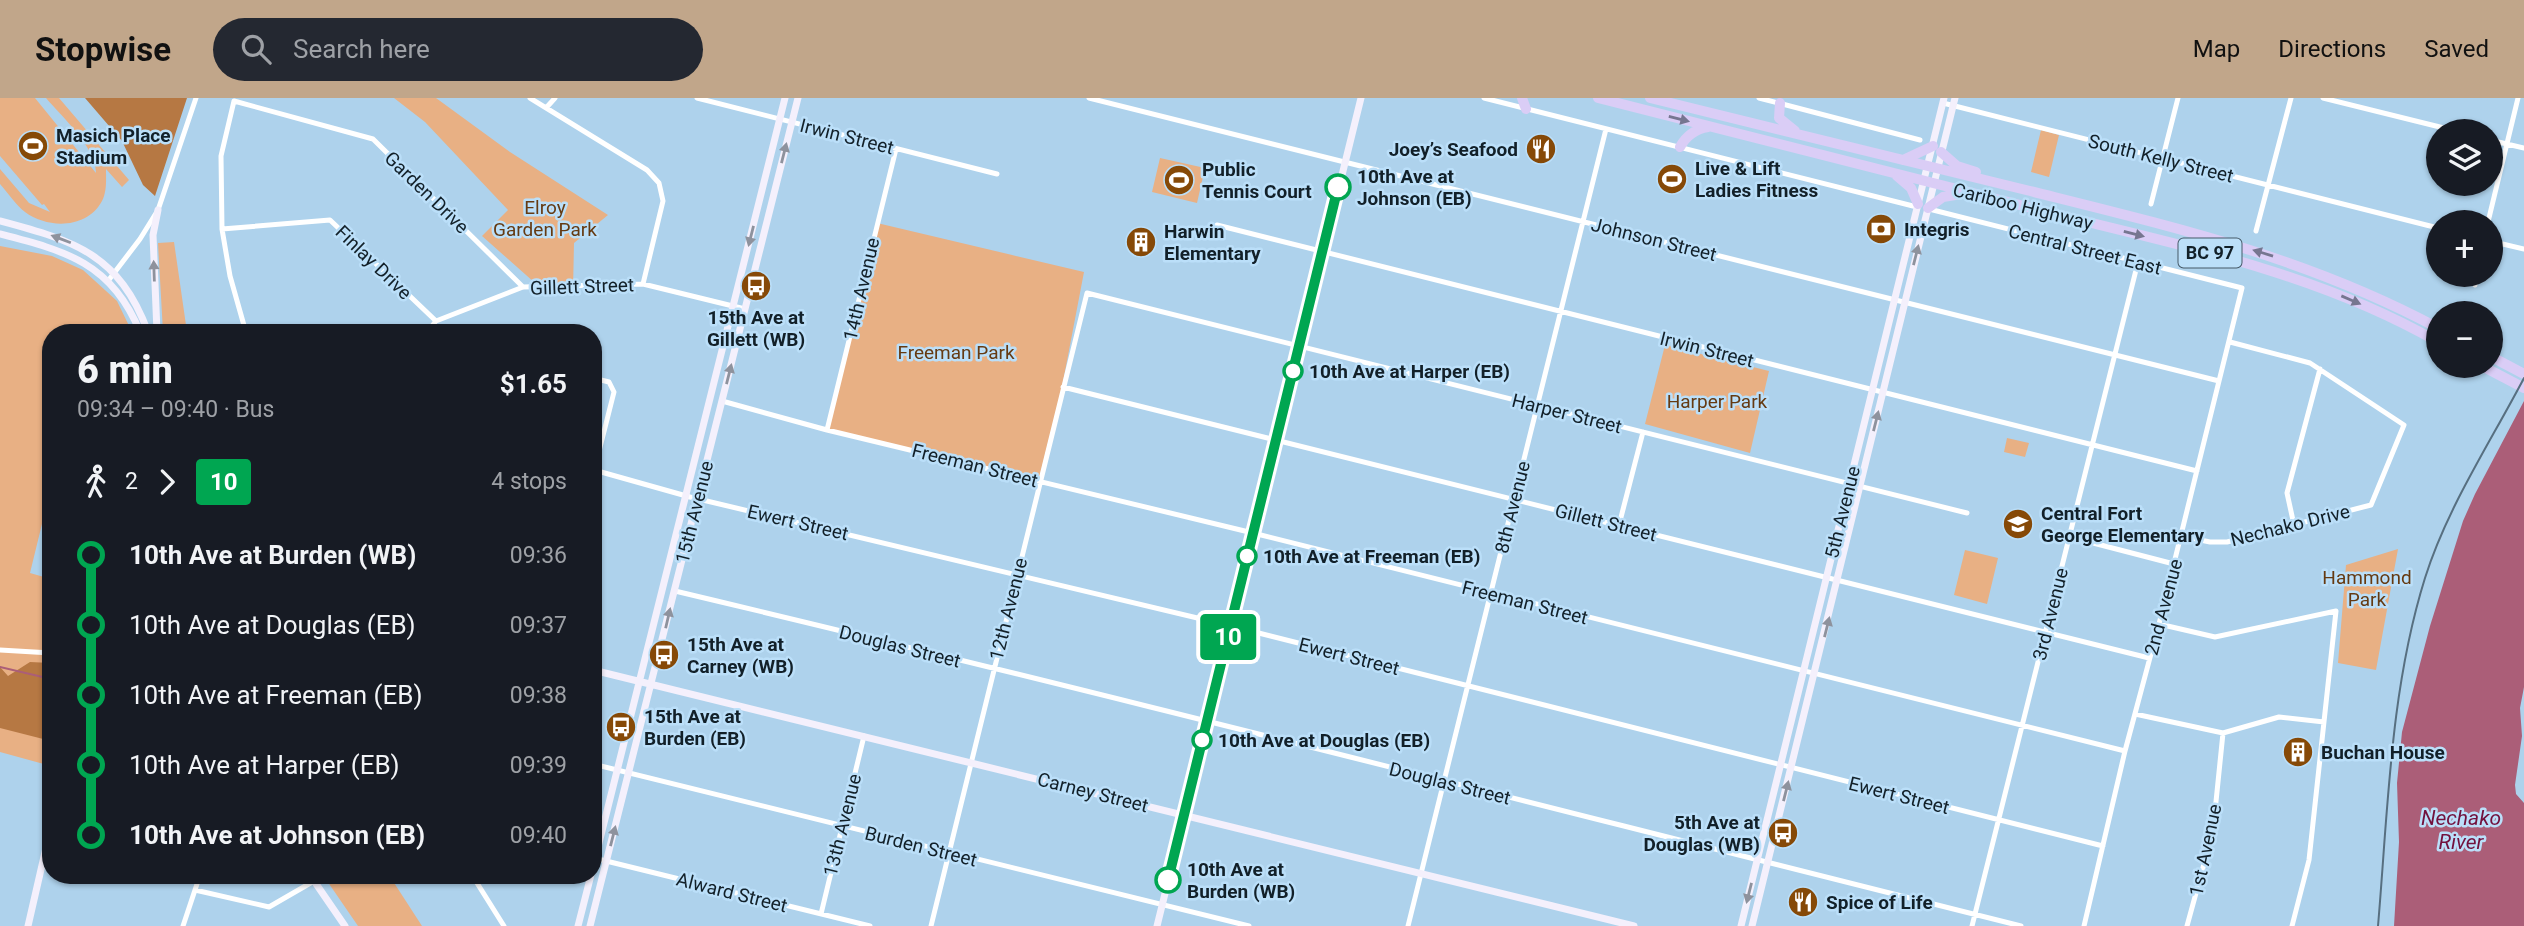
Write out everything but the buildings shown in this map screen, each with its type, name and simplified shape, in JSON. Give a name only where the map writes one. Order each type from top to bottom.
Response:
[{"type":"highway","points":[[1522,98],[1526,109]]},
{"type":"highway","name":"Cariboo Highway","points":[[1598,98],[1894,173],[1930,174],[2073,202],[2176,227],[2273,256],[2358,288],[2426,322]]},
{"type":"highway","name":"Cariboo Highway","points":[[1650,98],[1902,160],[1972,194],[2269,270],[2364,305],[2426,336]]},
{"type":"highway","points":[[1780,103],[1778,114],[1781,121],[1804,136]]},
{"type":"highway","points":[[1680,147],[1688,136],[1697,130],[1712,127]]},
{"type":"highway","points":[[1773,142],[1809,143],[1930,174]]},
{"type":"highway","points":[[1902,160],[1937,149],[1957,166],[2034,187],[2073,202]]},
{"type":"highway","points":[[1894,173],[1911,188],[1923,207],[1943,197],[1972,194]]},
{"type":"highway","points":[[2503,362],[2524,374]]},
{"type":"highway","points":[[2503,377],[2524,388]]},
{"type":"main road","name":"15th Avenue","points":[[602,829],[785,98]]},
{"type":"main road","name":"15th Avenue","points":[[602,880],[798,98]]},
{"type":"main road","points":[[1157,926],[1361,98]]},
{"type":"main road","name":"5th Avenue","points":[[1937,149],[1944,100]]},
{"type":"main road","name":"5th Avenue","points":[[1752,926],[1905,302],[1930,174],[1954,101]]},
{"type":"main road","name":"5th Avenue","points":[[1741,926],[1895,299],[1923,207]]},
{"type":"main road","points":[[157,324],[153,235],[158,210]]},
{"type":"main road","points":[[0,221],[56,236],[81,247],[115,272],[145,324]]},
{"type":"main road","points":[[0,234],[76,257],[108,281],[137,324]]},
{"type":"main road","name":"Carney Street","points":[[602,672],[1634,926]]},
{"type":"main road","points":[[28,926],[42,865]]},
{"type":"main road","points":[[316,884],[343,926]]},
{"type":"main road","points":[[579,926],[589,884]]},
{"type":"main road","name":"15th Avenue","points":[[590,926],[601,884]]},
{"type":"street","points":[[108,281],[158,210],[196,98]]},
{"type":"street","points":[[530,98],[647,170],[659,183],[663,201],[643,284]]},
{"type":"street","points":[[546,108],[555,98]]},
{"type":"street","name":"Irwin Street","points":[[697,98],[997,174]]},
{"type":"street","name":"Johnson Street","points":[[1089,98],[2219,381]]},
{"type":"street","name":"Central Street East","points":[[1484,98],[2242,288]]},
{"type":"street","points":[[1759,98],[1920,139]]},
{"type":"street","points":[[2151,204],[2178,98]]},
{"type":"street","points":[[2256,231],[2291,98]]},
{"type":"street","points":[[2323,98],[2426,124]]},
{"type":"street","points":[[2490,210],[2518,98]]},
{"type":"street","points":[[235,100],[221,156],[222,229],[230,276],[244,324]]},
{"type":"street","name":"Garden Drive","points":[[235,100],[373,139],[523,287]]},
{"type":"street","name":"South Kelly Street","points":[[1944,100],[2163,159],[2426,225]]},
{"type":"street","name":"8th Avenue","points":[[1408,926],[1606,129]]},
{"type":"street","points":[[2503,143],[2524,148]]},
{"type":"street","name":"14th Avenue","points":[[827,430],[896,149]]},
{"type":"street","name":"Finlay Drive","points":[[222,229],[330,220],[436,321]]},
{"type":"street","name":"Irwin Street","points":[[1217,225],[2197,471]]},
{"type":"street","points":[[2503,244],[2524,249]]},
{"type":"street","name":"3rd Avenue","points":[[1972,926],[2138,262]]},
{"type":"street","name":"Gillett Street","points":[[434,324],[523,287],[643,284],[745,309]]},
{"type":"street","name":"2nd Avenue","points":[[2084,926],[2125,751],[2242,288]]},
{"type":"street","name":"Harper Street","points":[[1087,293],[1967,513]]},
{"type":"street","name":"12th Avenue","points":[[931,926],[1087,293]]},
{"type":"street","name":"Nechako Drive","points":[[2181,536],[2210,542],[2227,542],[2371,505],[2404,425],[2310,363],[2230,342]]},
{"type":"street","points":[[2294,525],[2287,493],[2320,369]]},
{"type":"street","points":[[602,380],[609,382],[614,392],[602,441]]},
{"type":"street","name":"Gillett Street","points":[[1063,387],[2149,658]]},
{"type":"street","name":"Freeman Street","points":[[722,401],[827,430],[1253,533],[2125,751]]},
{"type":"street","points":[[1619,525],[1643,432]]},
{"type":"street","name":"Ewert Street","points":[[602,475],[1017,573],[2103,846]]},
{"type":"street","points":[[2070,537],[2174,564]]},
{"type":"street","name":"Douglas Street","points":[[675,590],[993,670],[1207,720],[2021,926]]},
{"type":"street","points":[[2159,624],[2215,636],[2336,611],[2309,860],[2292,926]]},
{"type":"street","points":[[0,650],[42,652]]},
{"type":"street","points":[[2135,714],[2223,733],[2278,717],[2324,722]]},
{"type":"street","name":"1st Avenue","points":[[2187,926],[2213,831],[2223,733]]},
{"type":"street","name":"13th Avenue","points":[[821,914],[864,736]]},
{"type":"street","name":"Burden Street","points":[[602,766],[1249,926]]},
{"type":"street","name":"Alward Street","points":[[602,861],[870,926]]},
{"type":"street","points":[[183,926],[197,884]]},
{"type":"street","points":[[195,890],[270,907],[303,884]]},
{"type":"street","points":[[478,884],[504,926]]},
{"type":"green space","points":[[0,98],[35,98],[96,173],[95,163],[84,143],[46,98],[59,98],[129,180],[122,187],[106,169],[102,201],[87,217],[77,221],[56,223],[34,218],[15,202],[0,184],[0,169],[29,203],[50,212],[0,156]]},
{"type":"green space","name":"Elroy Garden Park","points":[[394,98],[436,98],[510,152],[608,215],[574,243],[573,290],[544,291],[482,236],[508,210],[425,122]]},
{"type":"green space","points":[[2041,130],[2059,135],[2049,177],[2031,172]]},
{"type":"green space","name":"Public Tennis Court","points":[[1160,158],[1205,168],[1197,203],[1152,192]]},
{"type":"green space","name":"Freeman Park","points":[[877,223],[1084,272],[1062,387],[1038,483],[827,432]]},
{"type":"green space","points":[[174,242],[186,324],[163,324],[158,243]]},
{"type":"green space","points":[[0,246],[52,256],[83,270],[117,301],[128,324],[42,324],[42,524],[30,573],[42,576],[42,764],[0,752]]},
{"type":"green space","name":"Harper Park","points":[[1665,345],[1769,371],[1750,453],[1645,424]]},
{"type":"green space","points":[[2007,438],[2029,443],[2025,457],[2004,452]]},
{"type":"green space","name":"Hammond Park","points":[[2398,549],[2376,670],[2338,663],[2346,565]]},
{"type":"green space","points":[[1965,550],[1998,558],[1987,604],[1954,595]]},
{"type":"green space","points":[[329,884],[395,884],[422,926],[358,926]]},
{"type":"shaded area","points":[[85,98],[187,98],[155,196],[143,185],[122,141]]},
{"type":"shaded area","points":[[30,662],[42,663],[42,739],[0,728],[0,667],[8,676]]},
{"type":"water","name":"Nechako River","points":[[2524,401],[2524,687],[2520,708],[2522,736],[2515,785],[2516,794],[2524,803],[2524,926],[2394,926],[2399,842],[2397,783],[2402,732],[2430,626],[2463,521]]},
{"type":"waterway","points":[[0,667],[42,677]]},
{"type":"railway","points":[[2378,926],[2392,750],[2413,620],[2425,578],[2445,526],[2524,378]]},
{"type":"bus line","name":"10","points":[[1168,880],[1338,187]]},
{"type":"place","name":"Masich Place Stadium","points":[[33,146]]},
{"type":"place","name":"Joey’s Seafood","points":[[1541,149]]},
{"type":"place","name":"Live & Lift Ladies Fitness","points":[[1672,179]]},
{"type":"place","name":"Public Tennis Court","points":[[1179,180]]},
{"type":"place","name":"10th Ave at Johnson (EB)","points":[[1338,187]]},
{"type":"place","name":"Integris","points":[[1881,229]]},
{"type":"place","name":"Harwin Elementary","points":[[1141,242]]},
{"type":"place","name":"15th Ave at Gillett (WB)","points":[[756,286]]},
{"type":"place","name":"10th Ave at Harper (EB)","points":[[1293,371]]},
{"type":"place","name":"Central Fort George Elementary","points":[[2018,524]]},
{"type":"place","name":"10th Ave at Freeman (EB)","points":[[1247,556]]},
{"type":"place","name":"15th Ave at Carney (WB)","points":[[664,655]]},
{"type":"place","name":"15th Ave at Burden (EB)","points":[[621,727]]},
{"type":"place","name":"10th Ave at Douglas (EB)","points":[[1202,740]]},
{"type":"place","name":"Buchan House","points":[[2298,752]]},
{"type":"place","name":"5th Ave at Douglas (WB)","points":[[1783,833]]},
{"type":"place","name":"10th Ave at Burden (WB)","points":[[1168,880]]},
{"type":"place","name":"Spice of Life","points":[[1803,902]]}]
